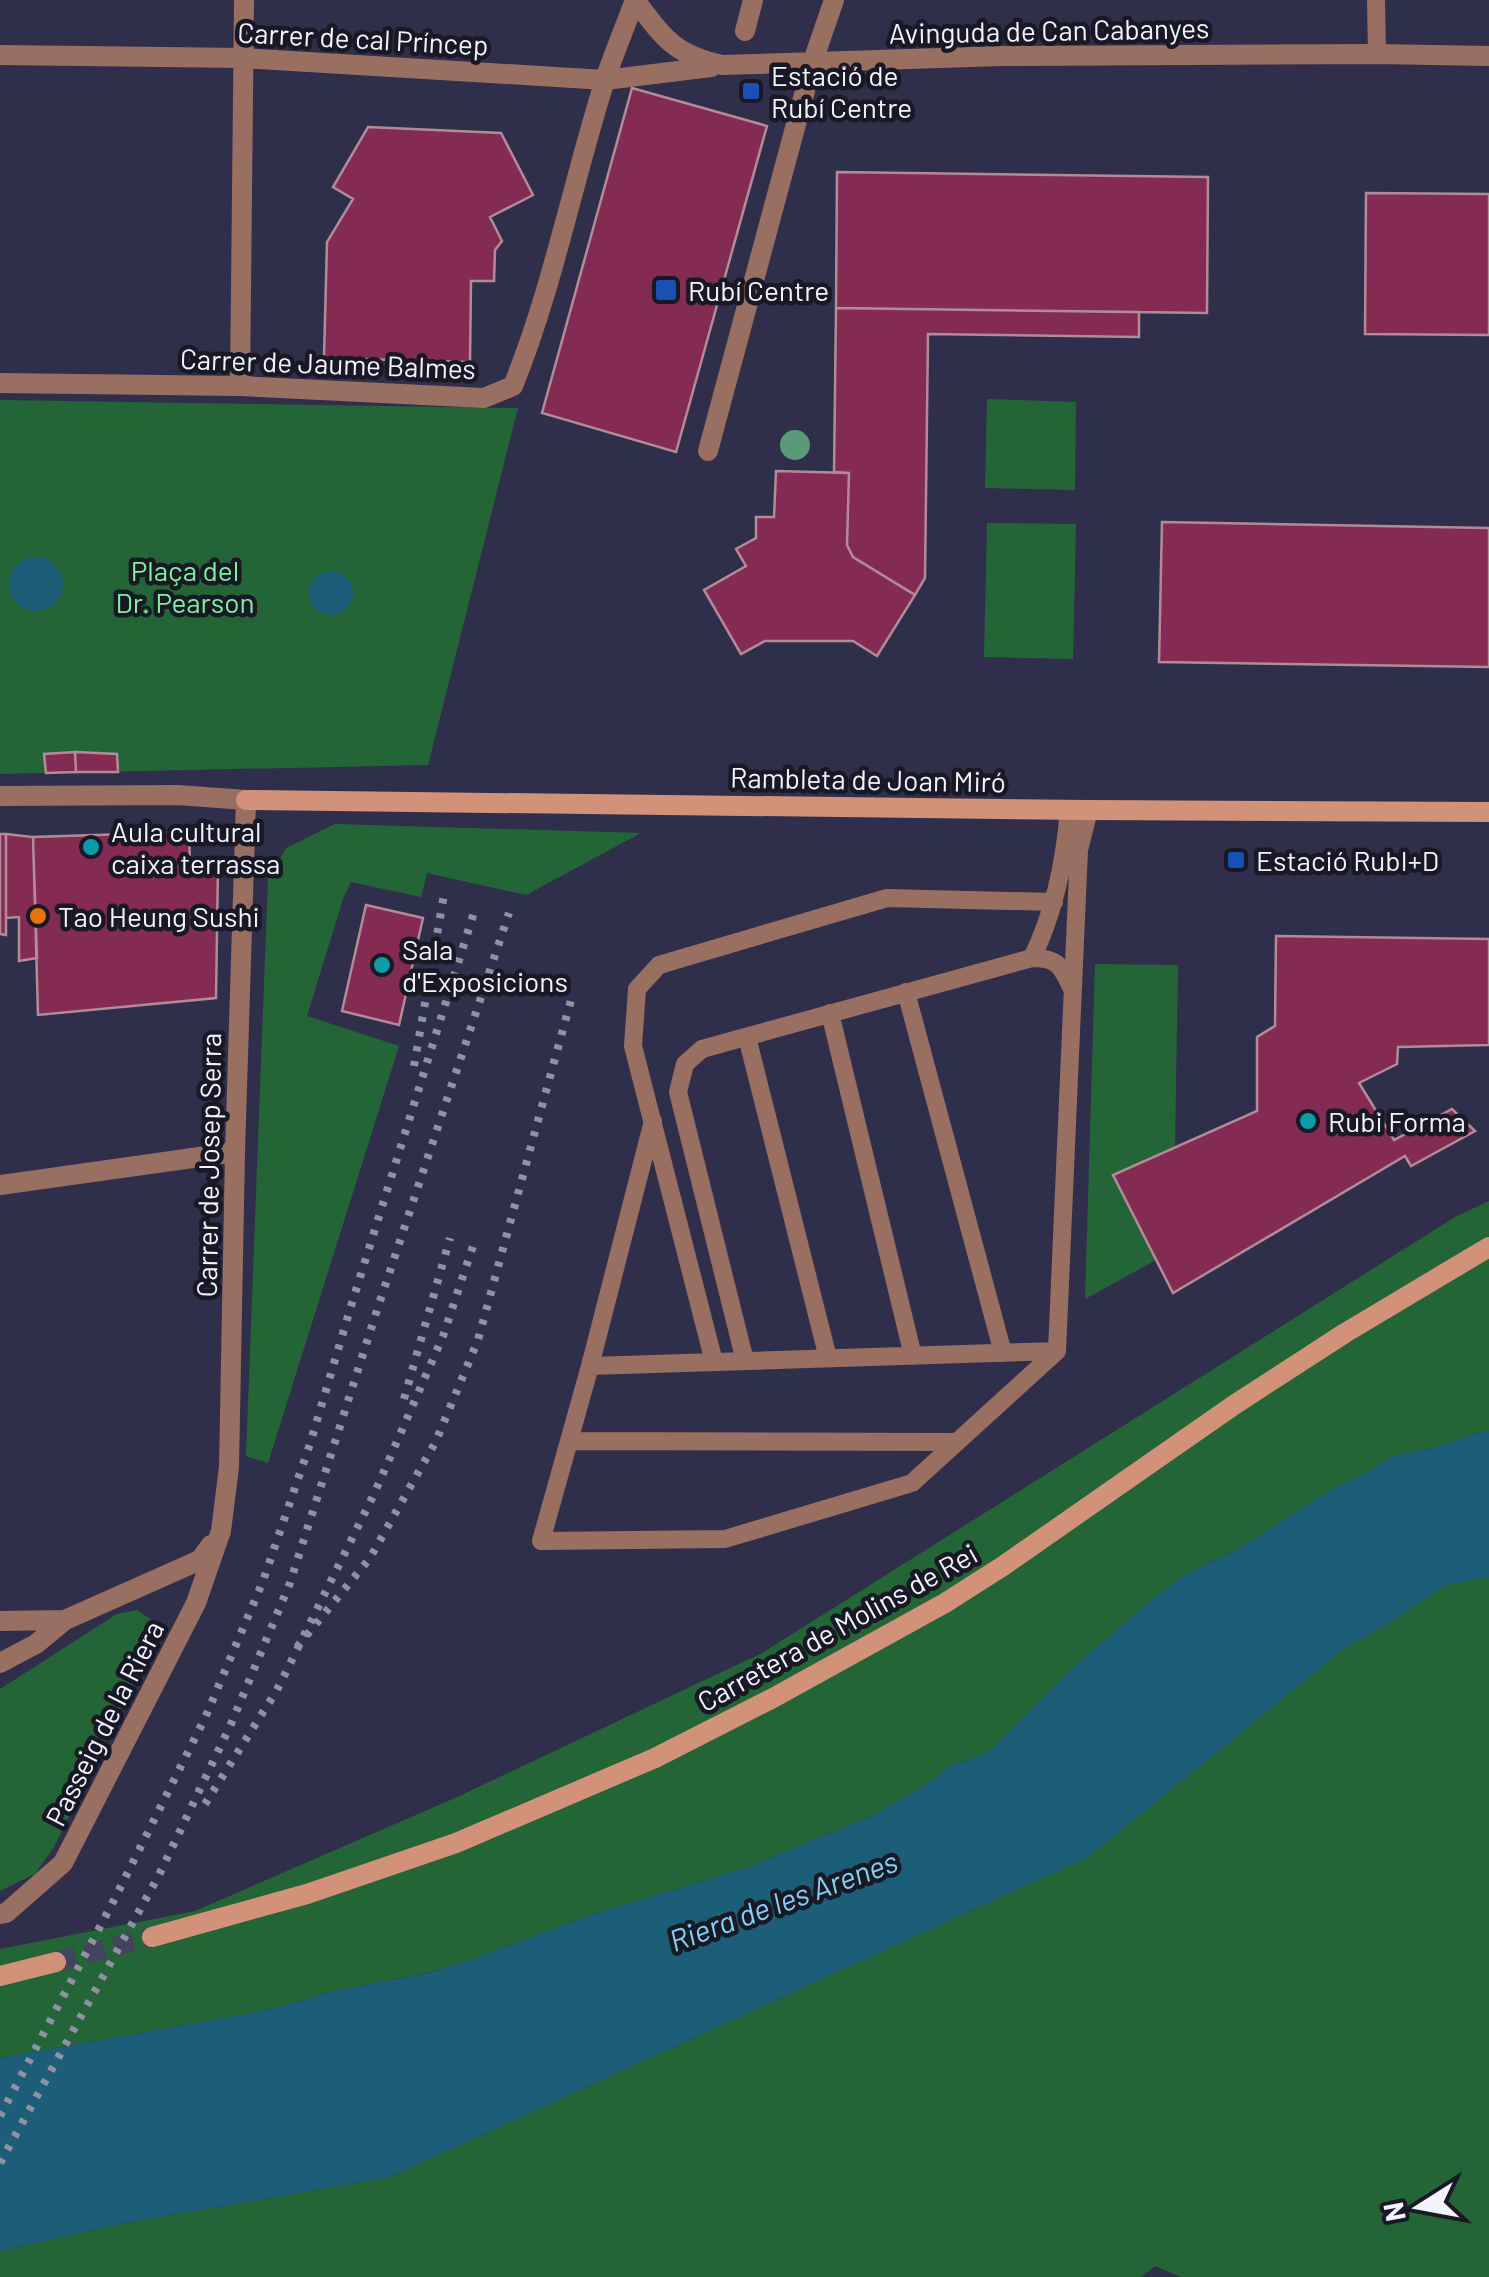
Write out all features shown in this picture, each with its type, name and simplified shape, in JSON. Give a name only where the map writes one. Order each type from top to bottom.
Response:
[{"type":"main road","name":"Rambleta de Joan Miró","points":[[246,800],[1489,812]]},
{"type":"main road","name":"Carretera de Molins de Rei","points":[[152,1937],[308,1894],[456,1843],[655,1758],[773,1698],[945,1603],[1234,1405],[1489,1247]]},
{"type":"main road","points":[[0,1976],[56,1962]]},
{"type":"street","points":[[240,386],[244,0]]},
{"type":"street","points":[[605,80],[635,0]]},
{"type":"street","name":"Avinguda de Can Cabanyes","points":[[635,0],[666,40],[698,60],[722,65],[1002,56],[1489,56]]},
{"type":"street","points":[[745,31],[753,0]]},
{"type":"street","points":[[708,451],[813,61],[834,0]]},
{"type":"street","name":"Carrer de cal Príncep","points":[[0,56],[243,58],[605,80],[722,65]]},
{"type":"street","name":"Carrer de Jaume Balmes","points":[[0,384],[240,386],[484,398],[514,386],[605,80]]},
{"type":"street","points":[[0,796],[178,795],[246,800]]},
{"type":"street","name":"Carrer de Josep Serra","points":[[222,1531],[229,1467],[234,1152],[246,800]]},
{"type":"street","points":[[0,1185],[234,1152]]},
{"type":"street","points":[[0,1663],[36,1644],[65,1620],[200,1560],[222,1531]]},
{"type":"street","name":"Passeig de la Riera","points":[[0,1914],[63,1863],[196,1603],[222,1531]]},
{"type":"street","points":[[0,1622],[65,1620]]},
{"type":"lane","points":[[1376,0],[1377,54]]},
{"type":"lane","points":[[1032,958],[1054,902],[1079,810]]},
{"type":"lane","points":[[653,1121],[540,1541],[725,1538],[912,1483],[1057,1351],[1079,810]]},
{"type":"lane","points":[[714,1362],[633,1046],[637,989],[659,966],[886,898],[1054,902]]},
{"type":"lane","points":[[745,1361],[678,1092],[685,1064],[702,1049],[1032,958],[1048,958],[1062,968],[1073,992]]},
{"type":"lane","points":[[906,992],[1003,1353]]},
{"type":"lane","points":[[830,1013],[913,1356]]},
{"type":"lane","points":[[747,1037],[828,1358]]},
{"type":"lane","points":[[590,1366],[1057,1351]]},
{"type":"lane","points":[[569,1441],[957,1442]]},
{"type":"green space","points":[[987,399],[1076,402],[1075,490],[985,488]]},
{"type":"green space","name":"Plaça del Dr. Pearson","points":[[0,400],[518,408],[428,765],[0,774]]},
{"type":"green space","points":[[987,523],[1076,524],[1073,659],[984,657]]},
{"type":"green space","points":[[335,824],[641,833],[526,895],[427,873],[421,897],[351,882],[307,1016],[399,1046],[268,1463],[246,1456],[268,879],[286,848]]},
{"type":"green space","points":[[1095,964],[1178,965],[1175,1147],[1114,1175],[1156,1260],[1085,1299]]},
{"type":"green space","points":[[1489,1201],[1489,1431],[1393,1456],[1240,1548],[1183,1576],[1078,1663],[993,1749],[949,1766],[935,1779],[874,1815],[749,1867],[591,1915],[473,1959],[253,2013],[0,2058],[0,1949],[195,1911],[455,1798],[762,1653],[1455,1217]]},
{"type":"green space","points":[[1489,1577],[1489,2277],[1181,2277],[1155,2266],[1141,2277],[0,2277],[0,2251],[120,2224],[390,2177],[1088,1857],[1346,1647],[1446,1585]]},
{"type":"green space","points":[[137,1610],[156,1623],[148,1655],[54,1847],[35,1874],[0,1891],[0,1689],[117,1614]]},
{"type":"water","points":[[36,557],[55,565],[63,584],[55,603],[36,611],[17,603],[9,584],[17,565]]},
{"type":"water","points":[[331,571],[347,577],[353,593],[347,609],[331,615],[315,609],[309,593],[315,577]]},
{"type":"water","name":"Riera de les Arenes","points":[[1489,1431],[1489,1577],[1446,1585],[1346,1647],[1088,1857],[390,2177],[120,2224],[0,2251],[0,2058],[253,2013],[329,1992],[429,1973],[591,1915],[749,1867],[874,1815],[935,1779],[949,1766],[993,1748],[1078,1663],[1183,1576],[1240,1548],[1393,1456]]},
{"type":"building","points":[[632,88],[767,126],[676,452],[542,413]]},
{"type":"building","points":[[368,127],[501,133],[533,195],[490,217],[502,241],[495,250],[494,281],[471,281],[470,362],[324,358],[327,242],[353,199],[333,187]]},
{"type":"building","points":[[837,172],[1208,177],[1207,313],[836,308]]},
{"type":"building","points":[[1366,193],[1489,194],[1489,335],[1365,334]]},
{"type":"building","points":[[836,308],[1139,312],[1139,337],[928,334],[925,578],[915,595],[853,557],[847,545],[849,473],[834,472]]},
{"type":"building","points":[[776,471],[849,473],[847,545],[853,557],[915,595],[877,656],[853,641],[765,641],[741,654],[704,590],[746,566],[736,549],[756,538],[756,517],[774,517]]},
{"type":"building","points":[[1162,522],[1489,528],[1489,667],[1159,662]]},
{"type":"building","points":[[75,752],[76,772],[46,773],[44,754]]},
{"type":"building","points":[[75,752],[117,754],[118,772],[76,772]]},
{"type":"building","points":[[189,832],[190,867],[218,867],[216,998],[38,1015],[33,837]]},
{"type":"building","points":[[0,834],[6,834],[6,935],[0,934]]},
{"type":"building","points":[[6,834],[33,837],[37,958],[19,961],[19,917],[6,918]]},
{"type":"building","name":"Sala d'Exposicions","points":[[366,905],[423,918],[399,1025],[342,1011]]},
{"type":"building","name":"Rubi Forma","points":[[1276,936],[1489,939],[1489,1045],[1398,1047],[1397,1064],[1359,1083],[1394,1140],[1452,1109],[1475,1131],[1411,1166],[1405,1156],[1173,1293],[1113,1175],[1257,1111],[1257,1037],[1275,1026]]},
{"type":"tunnel","points":[[56,1962],[152,1937]]},
{"type":"railway","points":[[414,1066],[445,889]]},
{"type":"railway","points":[[0,2116],[205,1718],[263,1581],[310,1444],[475,909]]},
{"type":"railway","points":[[0,2163],[159,1875],[231,1724],[290,1583],[509,913]]},
{"type":"railway","points":[[297,1647],[370,1558],[436,1441],[478,1340],[571,1000]]},
{"type":"railway","points":[[404,1399],[450,1238]]},
{"type":"railway","points":[[205,1804],[277,1690],[374,1494],[443,1336],[474,1243]]},
{"type":"place","name":"Estació de Rubí Centre","points":[[751,91]]},
{"type":"place","name":"Rubí Centre","points":[[666,290]]},
{"type":"place","name":"Aula cultural caixa terrassa","points":[[91,847]]},
{"type":"place","name":"Estació RubI+D","points":[[1236,860]]},
{"type":"place","name":"Tao Heung Sushi","points":[[38,916]]},
{"type":"place","name":"Sala d'Exposicions","points":[[382,965]]},
{"type":"place","name":"Rubi Forma","points":[[1308,1121]]}]
